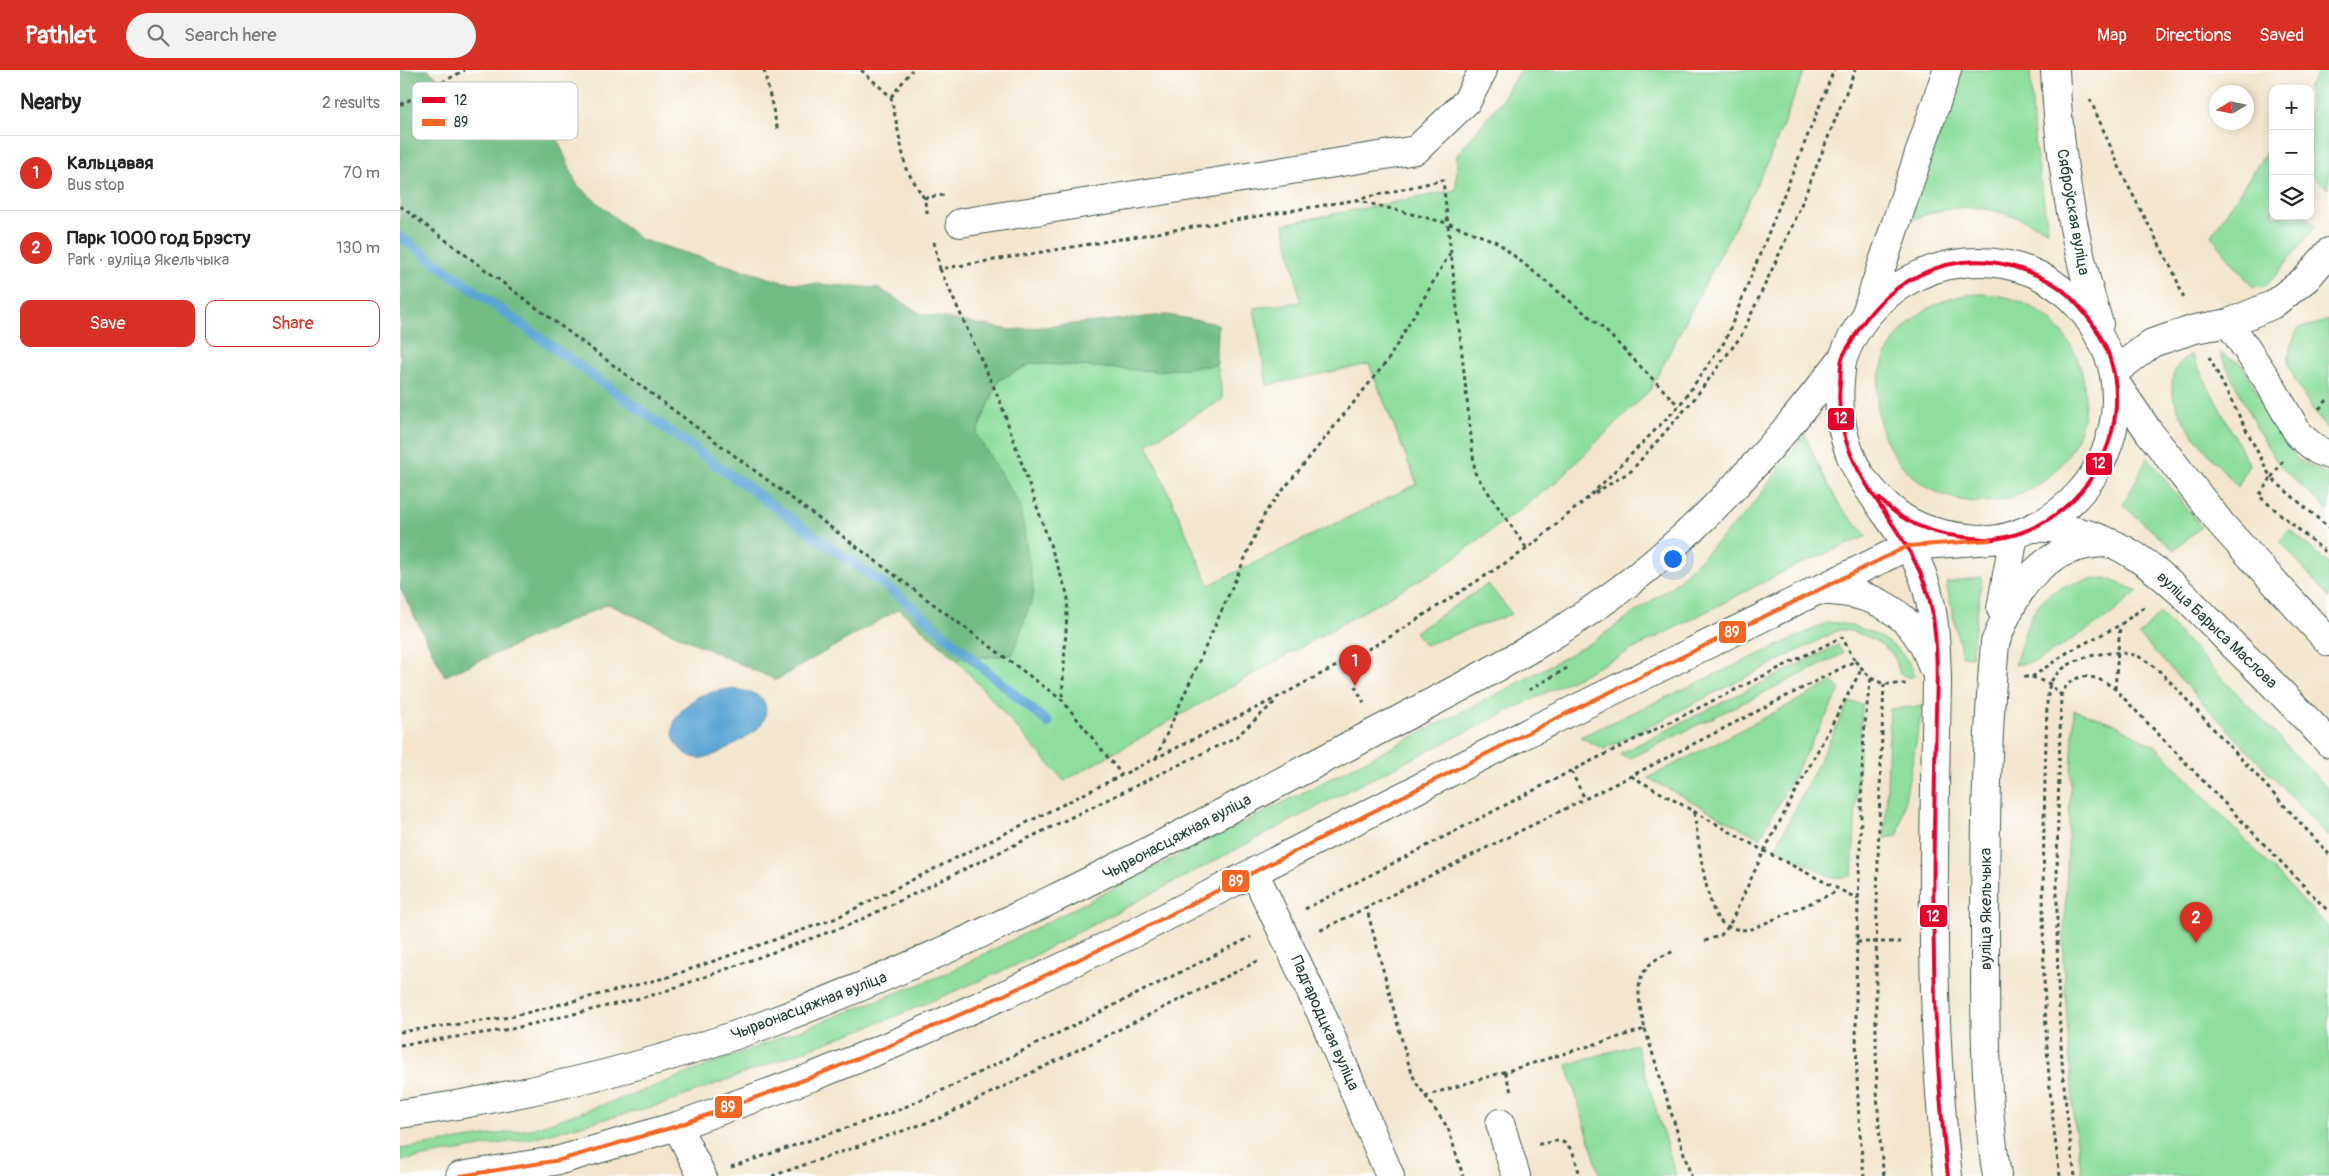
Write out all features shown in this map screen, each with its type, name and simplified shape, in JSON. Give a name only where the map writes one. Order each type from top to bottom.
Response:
[{"type":"main road","points":[[960,223],[1416,150],[1466,101],[1483,70]]},
{"type":"main road","points":[[1947,70],[1864,319],[1842,359],[1838,401],[1844,441],[1862,478],[1918,564],[1932,609],[1937,681],[1934,941],[1939,1082],[1948,1176]]},
{"type":"main road","name":"Сяброўская вуліца","points":[[2055,70],[2057,112],[2065,172],[2085,281],[2112,369]]},
{"type":"main road","points":[[2112,369],[2152,342],[2195,328],[2229,323],[2272,305],[2307,278],[2329,252]]},
{"type":"main road","points":[[1864,319],[1890,292],[1921,272],[1958,262],[1995,262],[2031,272],[2064,291],[2090,319],[2112,369],[2149,432],[2222,526],[2329,642]]},
{"type":"main road","points":[[2229,323],[2268,381],[2299,436],[2318,450],[2329,455]]},
{"type":"main road","name":"Чырвонасцяжная вуліца","points":[[400,1114],[593,1076],[694,1048],[762,1026],[947,951],[1197,827],[1333,754],[1438,701],[1548,639],[1654,563],[1705,518],[1754,468],[1842,359]]},
{"type":"main road","points":[[460,1176],[560,1160],[677,1126],[812,1077],[896,1043],[1006,994],[1254,872],[1545,724],[1908,546],[2012,534],[2058,514],[2080,494],[2098,470],[2110,442],[2114,420],[2112,369]]},
{"type":"main road","points":[[1862,478],[1883,503],[1911,523],[1942,535],[2012,534]]},
{"type":"main road","name":"вуліца Барыса Маслова","points":[[2012,534],[2053,527],[2072,530],[2093,535],[2142,560],[2169,581],[2293,704],[2329,743]]},
{"type":"main road","points":[[1994,642],[2012,534]]},
{"type":"main road","points":[[1994,642],[2013,600],[2032,572],[2044,563],[2083,545],[2110,543]]},
{"type":"main road","points":[[1813,591],[1850,593],[1871,598],[1889,607],[1907,622],[1920,639],[1930,659],[1937,681]]},
{"type":"main road","name":"вуліца Якельчыка","points":[[1994,642],[1985,898],[1986,1027],[1997,1176]]},
{"type":"main road","name":"Падгародцкая вуліца","points":[[1254,872],[1290,946],[1374,1133],[1390,1176]]},
{"type":"main road","points":[[1506,1112],[1516,1176]]},
{"type":"main road","points":[[677,1126],[702,1176]]},
{"type":"path","points":[[443,82],[465,70]]},
{"type":"path","points":[[764,70],[778,131]]},
{"type":"path","points":[[861,70],[891,97],[906,169],[924,198],[930,225]]},
{"type":"path","points":[[891,97],[912,70]]},
{"type":"path","points":[[400,1032],[510,1017],[668,977],[834,919],[1280,696],[1385,640],[1527,549],[1590,496],[1678,406],[1725,341],[1834,70]]},
{"type":"path","points":[[1590,496],[1631,471],[1694,399],[1741,336],[1795,220],[1855,70]]},
{"type":"path","points":[[2087,93],[2124,178],[2174,273],[2195,328],[2271,478],[2329,528]]},
{"type":"path","points":[[400,105],[412,99]]},
{"type":"path","points":[[940,269],[1355,200],[1443,180],[1446,223],[1475,473],[1527,549]]},
{"type":"path","points":[[1355,200],[1446,223],[1497,242],[1602,327],[1678,406]]},
{"type":"path","points":[[400,206],[1062,700],[1122,775]]},
{"type":"path","points":[[932,234],[940,269],[1000,401],[1068,596],[1062,700]]},
{"type":"path","points":[[1156,758],[1266,511],[1388,360],[1450,252]]},
{"type":"path","points":[[2271,478],[2259,496],[2329,555]]},
{"type":"path","points":[[2032,677],[2068,652],[2120,625],[2144,607]]},
{"type":"path","points":[[2115,689],[2120,625]]},
{"type":"path","points":[[1842,637],[1861,670],[1871,678],[1884,684],[1896,686],[1908,684]]},
{"type":"path","points":[[2060,1176],[2050,1093],[2042,936],[2047,703],[2050,684],[2062,671],[2080,659],[2119,652],[2137,656],[2162,673],[2329,854]]},
{"type":"path","points":[[772,1176],[940,1118],[1585,799],[1855,661]]},
{"type":"path","points":[[1529,690],[1569,667]]},
{"type":"path","points":[[1705,941],[1720,935],[1729,926],[1764,852],[1861,670]]},
{"type":"path","points":[[2016,677],[2032,677],[2050,684],[2061,695]]},
{"type":"path","points":[[2074,1176],[2064,1092],[2056,949],[2061,695],[2070,682],[2079,677],[2098,678],[2115,689],[2329,912]]},
{"type":"path","points":[[1864,1176],[1856,1043],[1857,942],[1865,722],[1871,678]]},
{"type":"path","points":[[1884,684],[1876,942],[1877,1075],[1884,1176]]},
{"type":"path","points":[[400,1045],[511,1029],[657,994],[854,923],[1236,737],[1280,696]]},
{"type":"path","points":[[1571,771],[1585,799]]},
{"type":"path","points":[[1631,776],[1764,852],[1858,899]]},
{"type":"path","points":[[1694,813],[1711,906],[1720,920],[1729,926],[1740,930],[1752,929],[1839,891]]},
{"type":"path","points":[[1366,906],[1407,1059],[1415,1081],[1448,1128],[1463,1176]]},
{"type":"path","points":[[1857,942],[1934,941]]},
{"type":"path","points":[[1675,951],[1652,961],[1639,979],[1639,1004],[1691,1176]]},
{"type":"path","points":[[1425,1096],[1645,1029]]},
{"type":"path","points":[[1505,1072],[1506,1112]]},
{"type":"path","points":[[1532,1142],[1539,1144],[1555,1141],[1564,1143],[1570,1148],[1580,1176]]},
{"type":"green space","points":[[400,70],[428,70],[442,82],[412,82],[412,140],[558,140],[577,185],[640,239],[782,282],[878,288],[922,314],[1011,330],[1167,315],[1218,324],[1217,365],[1154,371],[1032,363],[999,380],[976,434],[1020,505],[1034,594],[1012,655],[956,659],[899,609],[776,680],[608,604],[445,676],[400,588]]},
{"type":"green space","points":[[1520,70],[1805,70],[1768,162],[1650,390],[1555,483],[1442,567],[1064,781],[956,659],[1012,655],[1020,505],[976,434],[999,380],[1032,363],[1154,371],[1217,365],[1223,399],[1147,444],[1209,585],[1417,484],[1369,364],[1267,385],[1254,308],[1301,302],[1284,224],[1456,190],[1457,155],[1502,100]]},
{"type":"green space","points":[[1963,70],[2030,70],[2034,138],[2048,230],[1997,211],[1971,207],[1939,211],[1909,221]]},
{"type":"green space","points":[[2320,70],[2329,70],[2329,189],[2314,178],[2314,85],[2310,85]]},
{"type":"green space","points":[[2269,148],[2269,220],[2309,220],[2316,226],[2271,281],[2263,287],[2252,286],[2211,236]]},
{"type":"green space","points":[[1981,294],[2001,296],[2021,302],[2047,318],[2061,332],[2077,358],[2083,378],[2085,398],[2083,418],[2077,438],[2061,464],[2047,478],[2021,494],[2001,500],[1981,502],[1961,500],[1941,494],[1915,478],[1901,464],[1885,438],[1879,418],[1877,398],[1879,378],[1885,358],[1901,332],[1915,318],[1941,302],[1961,296]]},
{"type":"green space","points":[[2329,320],[2329,431],[2299,388],[2289,363],[2289,354],[2298,329]]},
{"type":"green space","points":[[2220,353],[2243,365],[2276,430],[2298,460],[2329,475],[2329,511],[2279,465],[2257,429]]},
{"type":"green space","points":[[2191,354],[2249,464],[2238,487],[2190,430],[2173,395],[2173,379],[2179,364]]},
{"type":"green space","points":[[1805,434],[1816,461],[1841,508],[1867,536],[1791,568],[1618,657],[1353,788],[1016,965],[899,1015],[663,1104],[531,1138],[400,1161],[400,1149],[531,1129],[629,1096],[943,975],[1511,687],[1594,641],[1675,584],[1748,511]]},
{"type":"green space","points":[[2148,457],[2201,527],[2174,550],[2123,505]]},
{"type":"green space","points":[[2289,529],[2329,564],[2329,598],[2280,541]]},
{"type":"green space","points":[[1982,577],[1971,657],[1962,656],[1946,583]]},
{"type":"green space","points":[[2106,578],[2138,591],[2108,617],[2037,661],[2015,665],[2031,617],[2044,599],[2062,587]]},
{"type":"green space","points":[[1488,584],[1512,614],[1425,645],[1415,632]]},
{"type":"green space","points":[[2160,613],[2329,790],[2329,837],[2139,635]]},
{"type":"green space","points":[[1829,622],[1855,627],[1880,637],[1901,653],[1915,675],[1909,678],[1900,674],[1891,652],[1878,642],[1861,634],[1839,630],[1604,749],[1580,737]]},
{"type":"green space","points":[[1838,645],[1843,654],[1630,758],[1619,754]]},
{"type":"green space","points":[[1833,682],[1840,690],[1760,838],[1648,778]]},
{"type":"green space","points":[[1849,702],[1862,704],[1852,876],[1833,878],[1776,847]]},
{"type":"green space","points":[[1923,706],[1898,836],[1885,838],[1890,709]]},
{"type":"green space","points":[[2074,710],[2111,722],[2159,749],[2329,928],[2329,1176],[2082,1176],[2074,1122],[2063,958]]},
{"type":"green space","points":[[1636,1044],[1676,1176],[1600,1176],[1567,1065]]},
{"type":"water","points":[[729,689],[749,692],[761,698],[766,709],[764,720],[746,737],[712,756],[696,758],[684,753],[673,736],[674,723],[678,716],[696,698],[712,692]]},
{"type":"waterway","points":[[400,237],[900,597],[1048,723]]},
{"type":"transit line","name":"12","points":[[1879,498],[1897,514],[1929,530],[1951,535],[1986,539],[1994,539],[2022,532],[2048,520],[2070,503],[2089,482],[2103,457],[2112,431],[2116,403],[2114,374],[2107,351],[2090,320],[2067,294],[2041,277],[2011,266],[1987,262],[1964,262],[1941,267],[1920,275],[1900,286],[1882,301],[1866,319],[1841,362],[1840,417],[1848,447],[1860,474],[1909,551],[1923,580],[1934,623],[1937,674],[1933,874],[1935,1004],[1943,1133],[1948,1176]]},
{"type":"transit line","name":"89","points":[[460,1176],[560,1160],[677,1126],[812,1077],[896,1043],[1006,994],[1132,934],[1545,724],[1908,546],[1990,540]]},
{"type":"place","name":"Кальцавая","points":[[1355,686]]},
{"type":"place","name":"Парк 1000 год Брэсту","points":[[2196,943]]}]
